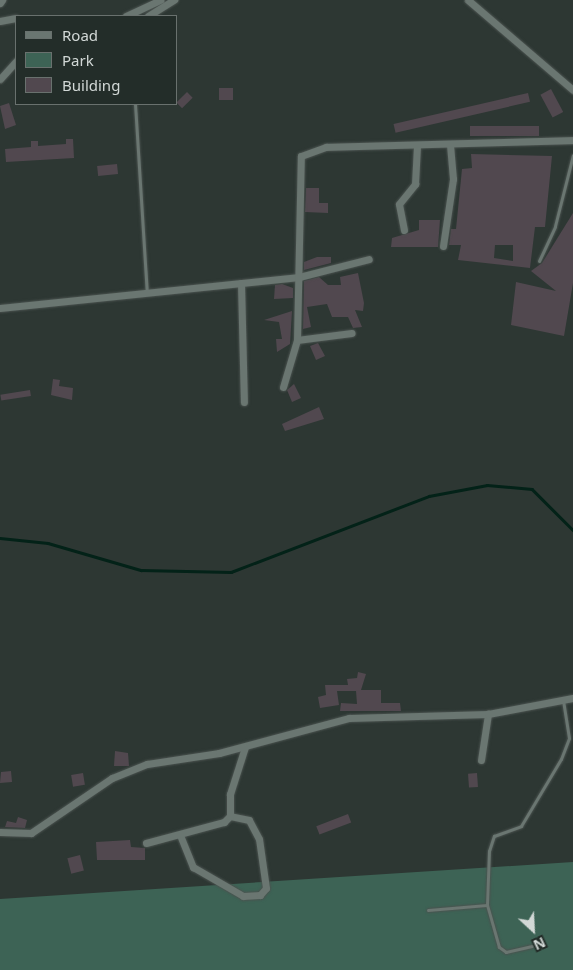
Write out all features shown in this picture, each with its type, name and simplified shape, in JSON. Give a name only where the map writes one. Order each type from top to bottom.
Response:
[{"type":"street","points":[[128,15],[161,0]]},
{"type":"street","points":[[150,15],[174,0]]},
{"type":"street","points":[[468,0],[573,90]]},
{"type":"street","points":[[0,21],[15,18]]},
{"type":"street","points":[[0,79],[15,62]]},
{"type":"street","points":[[283,387],[297,340],[301,156],[326,147],[573,140]]},
{"type":"street","points":[[444,246],[454,179],[450,144]]},
{"type":"street","points":[[404,230],[399,204],[415,184],[417,145]]},
{"type":"street","points":[[0,308],[299,277],[369,259]]},
{"type":"street","points":[[241,283],[244,402]]},
{"type":"street","points":[[297,340],[352,333]]},
{"type":"street","points":[[0,832],[31,833],[134,768],[245,747],[362,716],[488,714],[573,698]]},
{"type":"street","points":[[481,760],[488,714]]},
{"type":"street","points":[[230,816],[230,794],[245,747]]},
{"type":"street","points":[[146,843],[180,835],[230,816],[249,820],[259,839],[266,888],[260,895],[243,896],[193,867],[180,835]]},
{"type":"lane","points":[[135,105],[147,294]]},
{"type":"lane","points":[[539,261],[555,226],[573,155]]},
{"type":"lane","points":[[532,946],[510,952],[500,949],[487,905],[491,840],[521,826],[565,750],[569,738],[563,700]]},
{"type":"lane","points":[[428,910],[487,905]]},
{"type":"green space","points":[[573,862],[573,970],[0,970],[0,899]]},
{"type":"building","points":[[219,88],[233,88],[233,100],[219,100]]},
{"type":"building","points":[[551,89],[563,112],[553,118],[540,95]]},
{"type":"building","points":[[187,92],[193,98],[182,108],[178,104],[178,101]]},
{"type":"building","points":[[528,93],[530,102],[396,133],[394,124]]},
{"type":"building","points":[[9,103],[16,125],[5,129],[0,106]]},
{"type":"building","points":[[470,126],[539,126],[539,136],[470,136]]},
{"type":"building","points":[[66,139],[73,139],[74,158],[6,162],[5,149],[31,147],[31,141],[38,141],[38,146],[66,144]]},
{"type":"building","points":[[471,154],[552,156],[545,227],[535,227],[530,268],[458,260],[461,245],[449,245],[451,229],[456,229],[462,169],[472,168]],"holes":[[[495,245],[513,245],[513,261],[494,258]]]},
{"type":"building","points":[[117,164],[118,174],[98,176],[97,166]]},
{"type":"building","points":[[306,188],[319,188],[319,203],[328,203],[328,213],[305,212]]},
{"type":"building","points":[[573,213],[573,283],[564,336],[511,325],[516,282],[556,291],[531,271],[542,263]]},
{"type":"building","points":[[419,220],[440,220],[438,247],[391,247],[392,238],[419,230]]},
{"type":"building","points":[[317,257],[331,257],[331,263],[304,270],[304,262]]},
{"type":"building","points":[[358,273],[364,303],[363,311],[355,310],[362,327],[353,328],[348,317],[332,317],[327,304],[307,307],[311,327],[303,329],[304,281],[319,277],[328,285],[341,285],[340,277]]},
{"type":"building","points":[[282,284],[293,288],[293,298],[274,299],[275,285]]},
{"type":"building","points":[[292,311],[290,344],[277,352],[276,339],[282,339],[279,322],[264,320]]},
{"type":"building","points":[[318,343],[325,356],[316,360],[310,346]]},
{"type":"building","points":[[53,379],[60,380],[59,386],[73,388],[72,400],[51,395]]},
{"type":"building","points":[[294,384],[301,398],[292,402],[287,390]]},
{"type":"building","points":[[30,390],[31,396],[1,401],[0,395]]},
{"type":"building","points":[[319,407],[324,419],[285,431],[282,424]]},
{"type":"building","points":[[358,672],[366,674],[361,690],[381,690],[381,703],[400,703],[401,711],[340,711],[341,703],[357,704],[356,691],[337,691],[339,705],[320,708],[318,697],[326,695],[325,685],[348,685],[347,679],[357,678]]},
{"type":"building","points":[[115,751],[128,753],[129,766],[114,766]]},
{"type":"building","points":[[11,771],[12,782],[0,783],[1,772]]},
{"type":"building","points":[[83,773],[85,785],[73,787],[71,775]]},
{"type":"building","points":[[477,773],[478,787],[469,788],[468,774]]},
{"type":"building","points":[[348,814],[351,822],[319,835],[316,826]]},
{"type":"building","points":[[18,817],[27,820],[25,828],[5,827],[7,821],[16,823]]},
{"type":"building","points":[[130,840],[131,847],[145,848],[145,860],[97,860],[96,842]]},
{"type":"building","points":[[80,855],[84,871],[71,874],[67,858]]},
{"type":"waterway","points":[[0,538],[48,543],[141,570],[231,572],[429,496],[487,485],[532,489],[573,530]]}]
